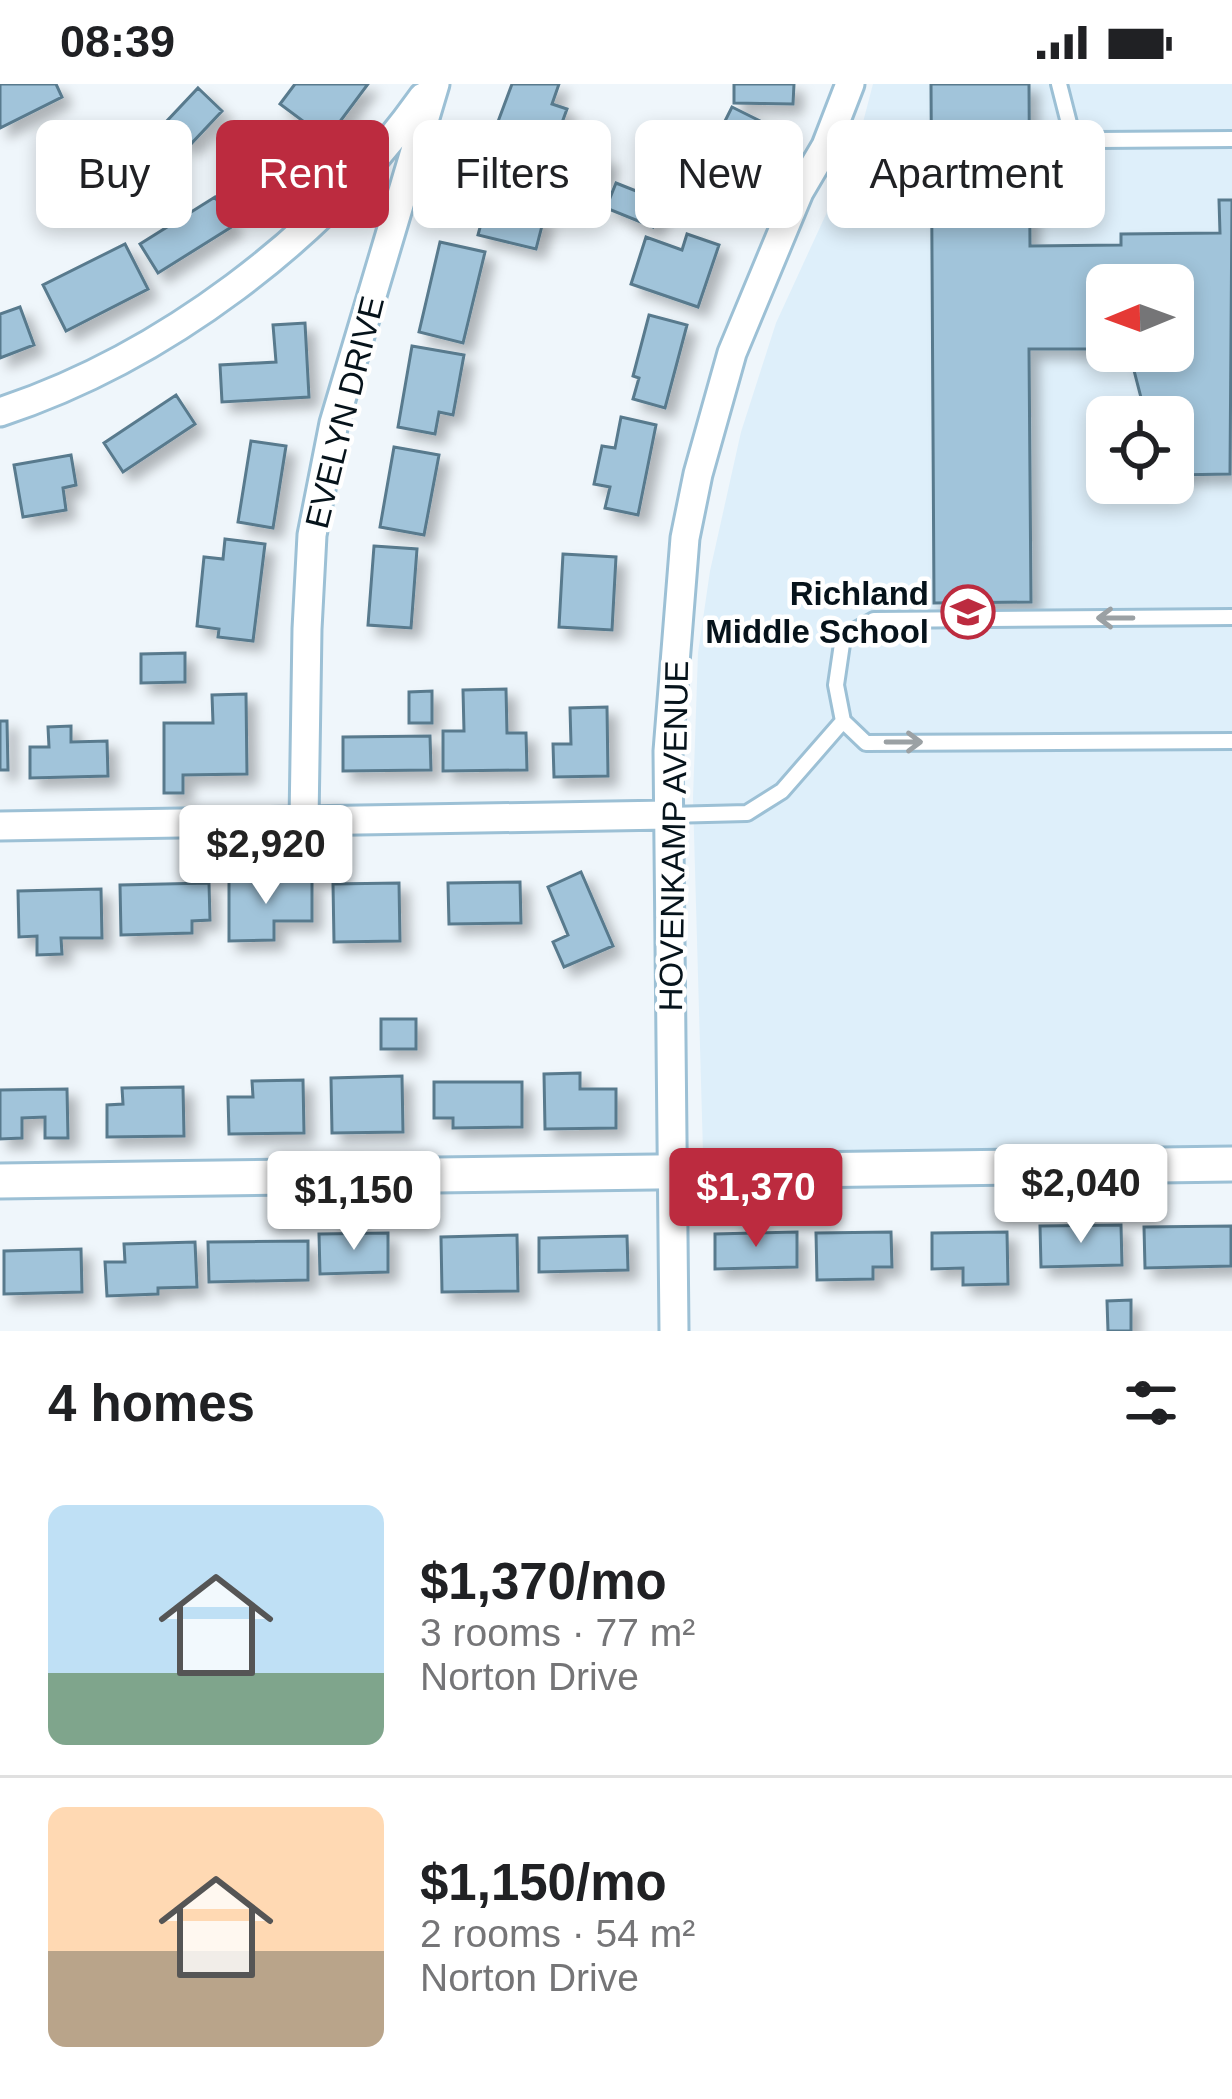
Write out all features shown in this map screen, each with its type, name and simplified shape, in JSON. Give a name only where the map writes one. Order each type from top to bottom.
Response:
[{"type":"street","points":[[0,412],[105,371],[194,319],[285,247],[395,137],[434,84]]},
{"type":"street","name":"EVELYN DRIVE","points":[[304,821],[312,536],[334,423],[434,84]]},
{"type":"street","name":"HOVENKAMP AVENUE","points":[[674,1331],[668,751],[685,538],[732,353],[850,84]]},
{"type":"street","points":[[0,826],[668,815]]},
{"type":"street","points":[[0,1181],[1232,1164]]},
{"type":"lane","points":[[1059,84],[1071,131],[1098,140],[1232,140]]},
{"type":"lane","points":[[1232,617],[874,620],[843,637],[836,685],[843,721],[866,742],[1232,741]]},
{"type":"lane","points":[[668,815],[748,813],[782,791],[843,721]]},
{"type":"shaded area","name":"Richland Middle School","points":[[873,84],[1232,84],[1232,1147],[703,1153],[693,798],[698,653],[710,571],[741,432],[776,323],[827,212],[827,228],[1105,228],[1105,120],[864,120]]},
{"type":"building","points":[[0,84],[56,84],[62,97],[0,128]]},
{"type":"building","points":[[295,84],[368,84],[341,120],[301,120],[280,104]]},
{"type":"building","points":[[512,84],[559,84],[552,104],[567,109],[563,120],[499,120]]},
{"type":"building","points":[[734,84],[794,84],[793,104],[734,103]]},
{"type":"building","name":"Richland Middle School","points":[[931,84],[1029,84],[1029,120],[931,120]]},
{"type":"building","points":[[198,88],[222,111],[192,143],[192,120],[168,120]]},
{"type":"building","points":[[732,107],[758,120],[726,120]]},
{"type":"building","points":[[616,183],[635,191],[635,220],[611,210]]},
{"type":"building","points":[[215,197],[216,228],[230,228],[158,273],[140,244],[166,228],[192,228],[192,211]]},
{"type":"building","name":"Richland Middle School","points":[[1219,200],[1232,200],[1230,474],[1194,475],[1194,396],[1141,396],[1134,372],[1194,372],[1194,264],[1086,264],[1086,349],[1029,349],[1031,602],[934,603],[932,228],[1030,228],[1030,246],[1121,245],[1121,234],[1220,233]]},
{"type":"building","points":[[480,228],[541,228],[536,249],[478,235]]},
{"type":"building","points":[[687,234],[719,245],[698,307],[631,284],[646,237],[682,250]]},
{"type":"building","points":[[440,242],[485,252],[463,343],[419,332]]},
{"type":"building","points":[[125,244],[148,289],[66,331],[43,285]]},
{"type":"building","points":[[20,307],[34,345],[0,358],[0,314]]},
{"type":"building","points":[[649,315],[687,325],[665,408],[633,399],[639,378],[633,376]]},
{"type":"building","points":[[305,323],[309,397],[222,402],[220,365],[276,362],[273,325]]},
{"type":"building","points":[[412,346],[464,355],[453,415],[439,412],[435,434],[398,427]]},
{"type":"building","points":[[176,395],[195,424],[123,472],[104,443]]},
{"type":"building","points":[[621,417],[656,425],[638,515],[605,508],[610,487],[594,484],[602,446],[615,448]]},
{"type":"building","points":[[251,441],[286,446],[273,528],[238,522]]},
{"type":"building","points":[[394,447],[439,455],[424,535],[380,527]]},
{"type":"building","points":[[71,455],[76,485],[63,488],[66,510],[23,517],[14,465]]},
{"type":"building","points":[[225,539],[265,544],[253,641],[218,637],[219,629],[197,626],[204,557],[223,559]]},
{"type":"building","points":[[374,546],[417,549],[411,628],[368,625]]},
{"type":"building","points":[[563,554],[616,557],[612,630],[559,627]]},
{"type":"building","points":[[185,653],[185,682],[141,683],[141,654]]},
{"type":"building","points":[[506,689],[507,733],[526,733],[527,770],[443,771],[443,731],[464,731],[463,690]]},
{"type":"building","points":[[432,691],[432,723],[409,723],[409,692]]},
{"type":"building","points":[[246,694],[247,774],[183,775],[183,793],[164,793],[164,723],[213,723],[212,695]]},
{"type":"building","points":[[607,707],[608,776],[554,777],[553,744],[571,744],[570,708]]},
{"type":"building","points":[[0,721],[7,721],[8,770],[0,770]]},
{"type":"building","points":[[71,726],[71,742],[107,741],[108,776],[30,778],[30,747],[49,747],[48,727]]},
{"type":"building","points":[[430,736],[431,770],[343,771],[343,737]]},
{"type":"building","points":[[581,872],[613,946],[564,967],[553,942],[568,935],[548,887]]},
{"type":"building","points":[[229,881],[312,881],[312,921],[274,921],[274,940],[229,941]]},
{"type":"building","points":[[520,882],[521,923],[449,924],[448,883]]},
{"type":"building","points":[[209,883],[210,920],[192,921],[192,933],[121,935],[120,885]]},
{"type":"building","points":[[399,883],[400,941],[334,942],[333,884]]},
{"type":"building","points":[[101,889],[102,938],[61,938],[62,954],[37,955],[37,936],[19,937],[18,891]]},
{"type":"building","points":[[381,1019],[416,1019],[416,1049],[381,1049]]},
{"type":"building","points":[[580,1073],[580,1089],[616,1089],[616,1128],[545,1129],[544,1074]]},
{"type":"building","points":[[402,1076],[403,1132],[332,1133],[331,1078]]},
{"type":"building","points":[[303,1080],[304,1133],[229,1134],[228,1097],[253,1097],[252,1081]]},
{"type":"building","points":[[434,1082],[522,1082],[522,1127],[453,1128],[453,1118],[434,1118]]},
{"type":"building","points":[[183,1087],[184,1136],[107,1137],[107,1105],[123,1104],[122,1088]]},
{"type":"building","points":[[67,1089],[68,1138],[45,1138],[45,1117],[22,1118],[22,1138],[0,1139],[0,1090]]},
{"type":"building","points":[[1121,1225],[1122,1265],[1041,1267],[1040,1226]]},
{"type":"building","points":[[1231,1226],[1231,1266],[1145,1268],[1144,1227]]},
{"type":"building","points":[[797,1232],[797,1267],[715,1269],[715,1234]]},
{"type":"building","points":[[891,1232],[892,1267],[873,1267],[873,1279],[817,1280],[816,1233]]},
{"type":"building","points":[[1007,1232],[1008,1284],[963,1285],[963,1268],[932,1269],[932,1233]]},
{"type":"building","points":[[388,1233],[388,1272],[320,1274],[319,1234]]},
{"type":"building","points":[[517,1235],[518,1291],[442,1292],[441,1237]]},
{"type":"building","points":[[627,1236],[628,1270],[539,1272],[539,1238]]},
{"type":"building","points":[[308,1241],[308,1280],[209,1282],[208,1242]]},
{"type":"building","points":[[195,1242],[197,1287],[107,1296],[105,1262],[125,1262],[124,1244]]},
{"type":"building","points":[[81,1249],[82,1292],[4,1294],[4,1251]]},
{"type":"building","points":[[1131,1300],[1131,1331],[1108,1331],[1107,1301]]},
{"type":"place","name":"Richland Middle School","points":[[968,612]]}]
